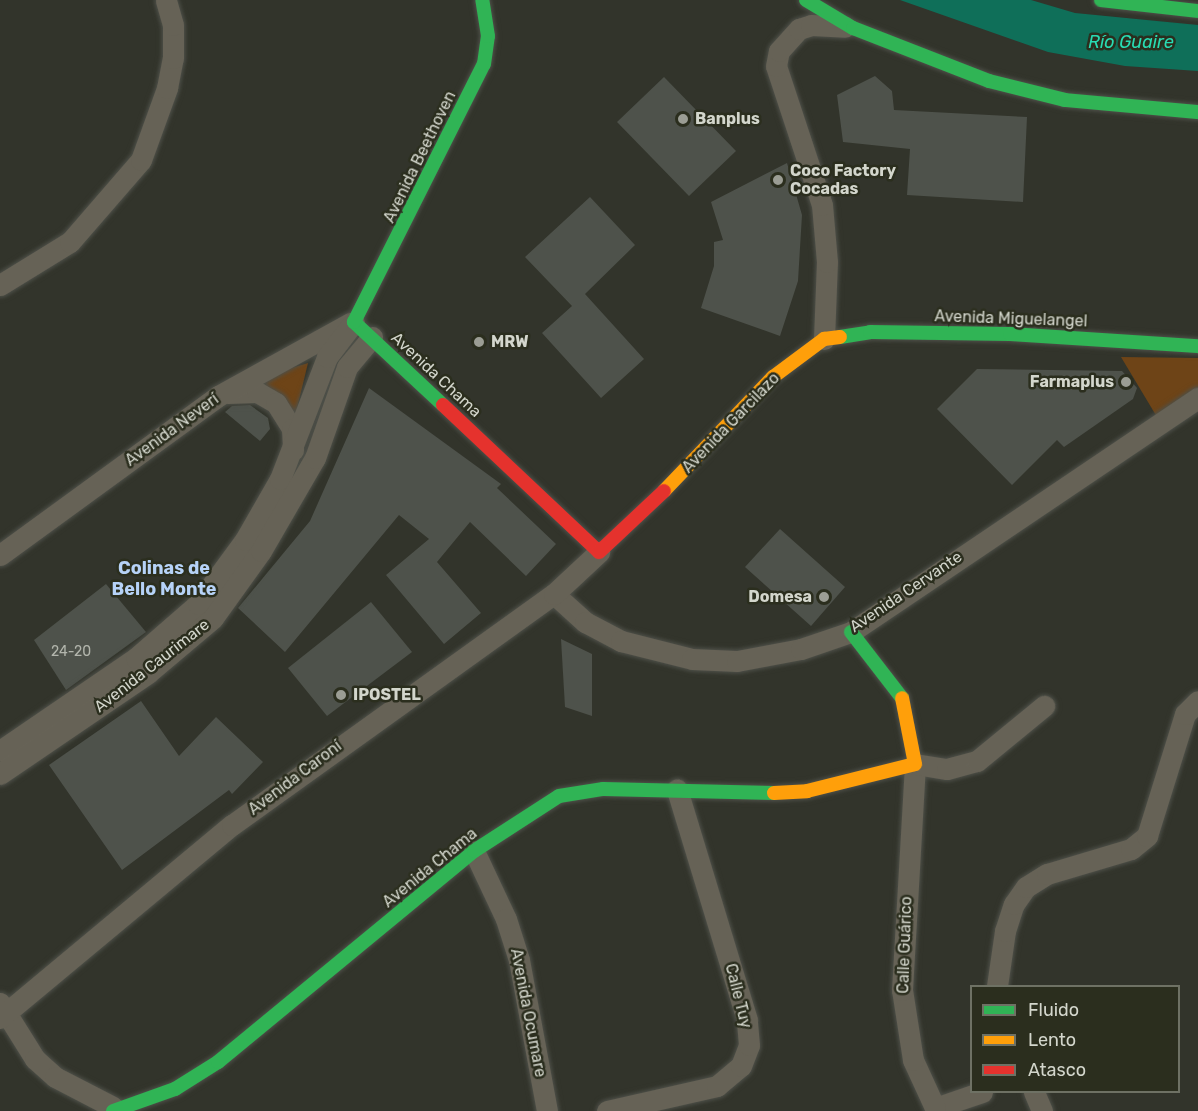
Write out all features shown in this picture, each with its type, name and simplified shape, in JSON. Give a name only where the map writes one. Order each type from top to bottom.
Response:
[{"type":"main road","name":"Avenida Beethoven","points":[[354,322],[484,64],[488,36],[482,0]]},
{"type":"main road","points":[[806,0],[853,28],[955,69],[1026,91],[1102,104],[1198,112]]},
{"type":"main road","points":[[1101,0],[1198,11]]},
{"type":"main road","name":"Avenida Chama","points":[[354,322],[599,552]]},
{"type":"main road","name":"Avenida Miguelangel","points":[[824,339],[870,332],[1010,333],[1198,346]]},
{"type":"main road","name":"Avenida Garcilazo","points":[[599,552],[694,463],[773,377],[824,339]]},
{"type":"main road","points":[[851,632],[901,695],[915,764]]},
{"type":"main road","name":"Avenida Chama","points":[[113,1109],[175,1089],[218,1062],[474,850],[559,796],[603,789],[677,789],[764,794],[807,791],[915,764]]},
{"type":"street","points":[[0,285],[70,242],[141,160],[167,88],[173,58],[173,25],[166,0]]},
{"type":"street","points":[[824,339],[827,262],[822,205],[776,66],[779,51],[799,29],[811,25],[853,28]]},
{"type":"street","name":"Avenida Neverí","points":[[0,555],[218,396],[354,322]]},
{"type":"street","name":"Avenida Caurimare","points":[[0,751],[136,657],[198,604],[245,540],[293,453],[327,357],[354,322]]},
{"type":"street","name":"Avenida Caurimare","points":[[0,774],[148,673],[213,618],[261,551],[303,478],[347,367],[372,337]]},
{"type":"street","points":[[218,396],[241,389],[276,403],[292,429],[293,453]]},
{"type":"street","name":"Avenida Cervante","points":[[554,594],[585,622],[621,641],[692,659],[771,658],[851,632],[1198,398]]},
{"type":"street","name":"Avenida Caroní","points":[[2,1012],[232,825],[554,594],[599,552]]},
{"type":"street","points":[[997,985],[1005,931],[1014,904],[1026,887],[1047,874],[1131,849],[1147,836],[1175,739],[1185,714],[1198,701]]},
{"type":"street","points":[[915,764],[946,769],[977,760],[1044,706]]},
{"type":"street","name":"Calle Guárico","points":[[915,764],[902,990],[912,1060],[935,1109],[979,1093]]},
{"type":"street","name":"Calle Tuy","points":[[607,1111],[717,1086],[741,1066],[748,1045],[747,1020],[677,789]]},
{"type":"street","name":"Avenida Ocumare","points":[[474,850],[506,919],[519,960],[547,1111]]},
{"type":"street","points":[[2,1012],[35,1059],[55,1077],[113,1109]]},
{"type":"street","points":[[1034,1093],[1042,1111]]},
{"type":"shaded area","points":[[1121,357],[1198,358],[1198,393],[1157,417]]},
{"type":"shaded area","points":[[308,363],[294,421],[288,402],[254,379]]},
{"type":"water","name":"Río Guaire","points":[[900,0],[1031,0],[1075,13],[1198,25],[1198,71],[1125,66],[1048,52]]},
{"type":"building","points":[[875,76],[892,91],[894,110],[1027,117],[1023,202],[907,195],[910,149],[843,142],[837,95]]},
{"type":"building","points":[[664,77],[736,151],[689,196],[617,122]]},
{"type":"building","points":[[787,163],[802,215],[798,281],[780,336],[701,308],[714,266],[714,242],[723,240],[711,202]]},
{"type":"building","points":[[590,197],[635,245],[585,294],[644,359],[601,398],[542,333],[572,306],[525,257]]},
{"type":"building","points":[[977,369],[1122,371],[1137,388],[1133,399],[1064,447],[1057,440],[1012,485],[937,409]]},
{"type":"building","points":[[369,388],[501,484],[497,488],[556,544],[526,576],[470,522],[437,562],[481,613],[444,644],[386,575],[429,539],[399,515],[285,652],[238,608],[310,521]]},
{"type":"building","points":[[250,405],[268,418],[270,429],[260,441],[225,412],[232,406]]},
{"type":"building","points":[[780,529],[845,587],[811,626],[745,567]]},
{"type":"building","points":[[106,584],[146,632],[66,690],[34,640]]},
{"type":"building","points":[[371,602],[412,652],[327,716],[288,668]]},
{"type":"building","points":[[561,639],[592,654],[592,716],[565,707]]},
{"type":"building","points":[[141,701],[179,756],[216,717],[263,762],[232,794],[229,790],[122,870],[49,765]]},
{"type":"traffic: fast","points":[[443,405],[354,322],[484,64],[488,36],[482,0]]},
{"type":"traffic: fast","points":[[806,0],[853,28],[989,81],[1065,100],[1198,112]]},
{"type":"traffic: fast","points":[[1101,0],[1198,11]]},
{"type":"traffic: fast","points":[[840,337],[870,332],[1010,334],[1198,346]]},
{"type":"traffic: fast","points":[[851,632],[902,698]]},
{"type":"traffic: fast","points":[[113,1111],[175,1089],[218,1062],[474,851],[559,796],[603,789],[774,793]]},
{"type":"traffic: slow","points":[[664,491],[773,377],[824,339],[840,337]]},
{"type":"traffic: slow","points":[[774,793],[807,791],[915,764],[902,698]]},
{"type":"traffic: jam","points":[[443,405],[599,552],[664,491]]},
{"type":"place","name":"Banplus","points":[[683,119]]},
{"type":"place","name":"Coco Factory Cocadas","points":[[778,180]]},
{"type":"place","name":"MRW","points":[[479,342]]},
{"type":"place","name":"Farmaplus","points":[[1126,382]]},
{"type":"place","name":"Domesa","points":[[824,597]]},
{"type":"place","name":"IPOSTEL","points":[[341,695]]},
{"type":"district","name":"Colinas de Bello Monte","points":[[164,579]]}]
